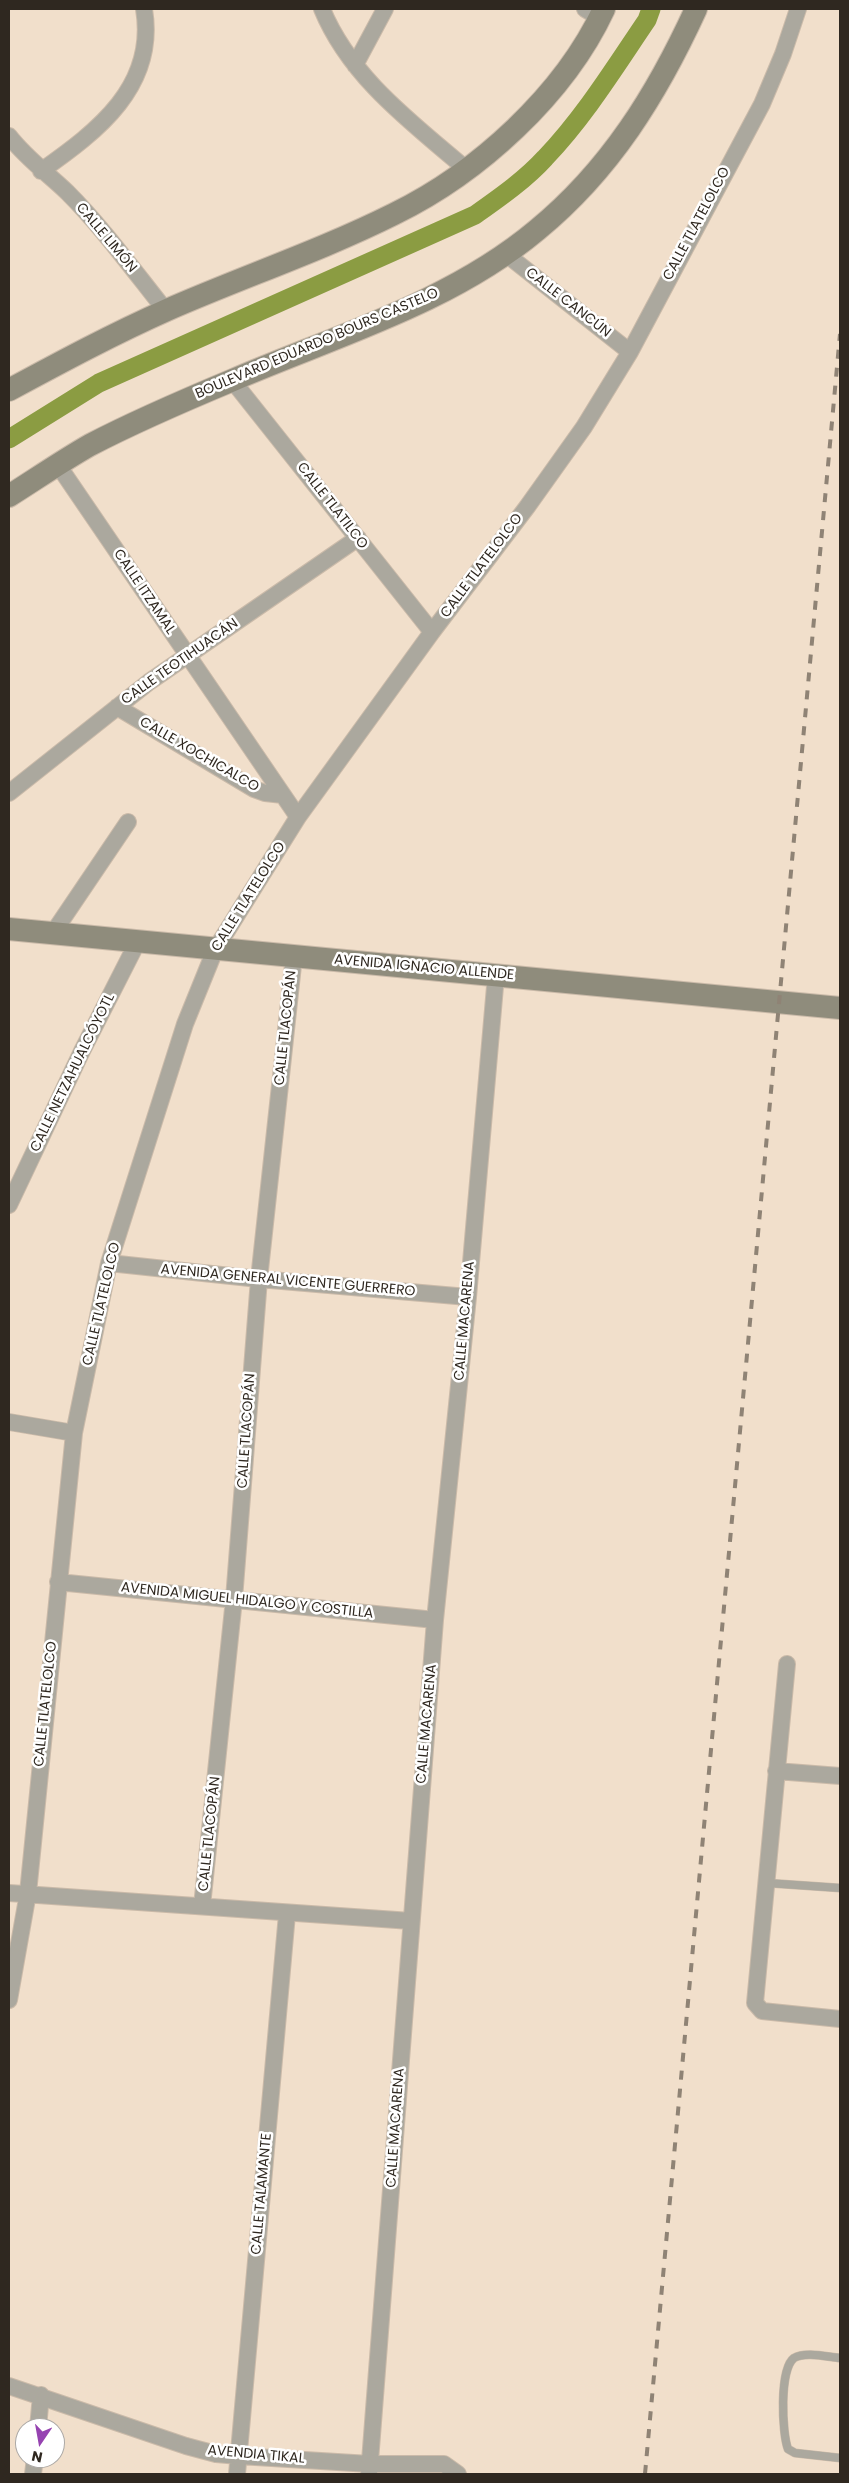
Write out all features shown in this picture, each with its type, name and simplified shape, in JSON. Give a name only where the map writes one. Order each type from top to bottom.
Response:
[{"type":"main road","name":"BOULEVARD EDUARDO BOURS CASTELO","points":[[9,496],[58,465],[129,426],[232,380],[388,316],[452,285],[506,254],[565,206],[612,153],[658,87],[696,9]]},
{"type":"main road","points":[[9,390],[166,310],[395,214],[466,169],[510,133],[564,75],[596,12]]},
{"type":"main road","name":"AVENIDA IGNACIO ALLENDE","points":[[9,929],[840,1008]]},
{"type":"street","points":[[42,170],[105,122],[122,100],[144,58],[148,38],[144,9]]},
{"type":"street","points":[[322,9],[326,21],[355,65],[383,98],[466,169]]},
{"type":"street","points":[[355,65],[386,9]]},
{"type":"street","name":"CALLE TLATELOLCO","points":[[9,2000],[28,1893],[74,1433],[109,1263],[185,1024],[215,950],[298,817],[572,443],[630,352],[762,104],[783,54],[798,9]]},
{"type":"street","name":"CALLE LIMÓN","points":[[9,136],[20,151],[85,212],[166,310]]},
{"type":"street","name":"CALLE CANCÚN","points":[[506,254],[630,352]]},
{"type":"street","name":"CALLE TLATILCO","points":[[232,380],[432,632]]},
{"type":"street","name":"CALLE ITZAMAL","points":[[58,465],[298,817]]},
{"type":"street","name":"CALLE TEOTIHUACÁN","points":[[9,793],[117,707],[187,656],[358,538]]},
{"type":"street","name":"CALLE XOCHICALCO","points":[[117,707],[248,785],[264,793],[283,794]]},
{"type":"street","points":[[53,933],[128,822]]},
{"type":"street","name":"CALLE NETZAHUALCÓYOTL","points":[[9,1205],[82,1051],[138,941]]},
{"type":"street","name":"CALLE TLACOPÁN","points":[[202,1906],[234,1599],[259,1279],[294,956]]},
{"type":"street","name":"CALLE MACARENA","points":[[369,2469],[435,1620],[468,1297],[496,975]]},
{"type":"street","name":"AVENIDA GENERAL VICENTE GUERRERO","points":[[109,1263],[259,1279],[468,1297]]},
{"type":"street","points":[[9,1422],[74,1433]]},
{"type":"street","name":"AVENIDA MIGUEL HIDALGO Y COSTILLA","points":[[58,1582],[435,1620]]},
{"type":"street","points":[[787,1664],[755,2004],[759,2009],[769,2012],[840,2019]]},
{"type":"street","points":[[776,1771],[840,1776]]},
{"type":"street","points":[[9,1893],[202,1906],[287,1914],[411,1921]]},
{"type":"street","name":"CALLE TALAMANTE","points":[[237,2474],[287,1914]]},
{"type":"street","name":"AVENDIA TIKAL","points":[[9,2386],[186,2446],[216,2454],[369,2469],[430,2463],[444,2464],[455,2472]]},
{"type":"street","points":[[39,2418],[41,2396]]},
{"type":"lane","points":[[767,1882],[840,1888]]},
{"type":"lane","points":[[840,2358],[805,2355],[794,2358],[788,2365],[785,2379],[782,2430],[788,2449],[795,2453],[840,2458]]},
{"type":"waterway","points":[[9,439],[99,383],[475,215],[529,174],[560,142],[611,73],[647,20],[651,9]]},
{"type":"railway","points":[[645,2474],[840,334]]}]
